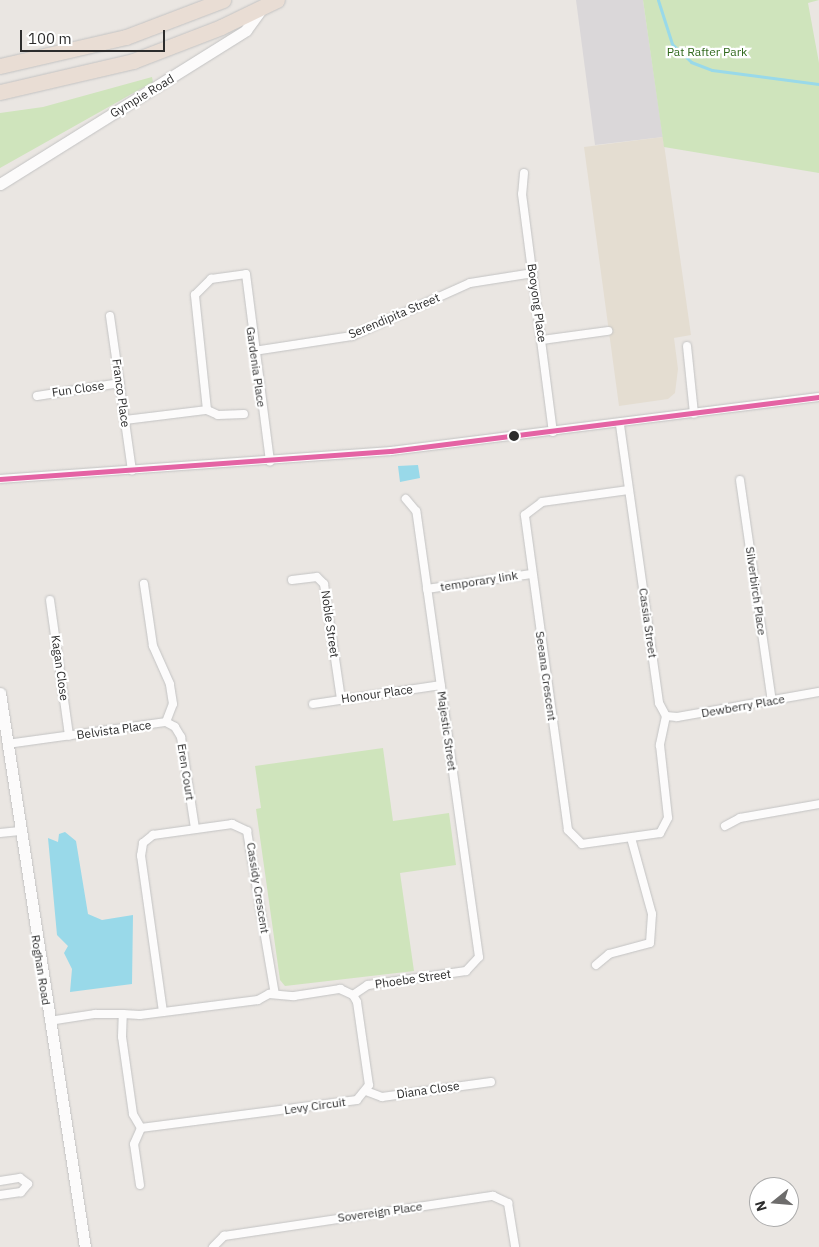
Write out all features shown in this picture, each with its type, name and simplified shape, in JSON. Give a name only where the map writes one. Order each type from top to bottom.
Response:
[{"type":"highway","points":[[0,66],[126,38],[223,0]]},
{"type":"highway","name":"Gympie Road","points":[[260,9],[276,0]]},
{"type":"highway","points":[[0,92],[133,61],[260,9]]},
{"type":"street","name":"Gympie Road","points":[[0,184],[246,30],[260,9]]},
{"type":"street","name":"Booyong Place","points":[[524,173],[522,194],[554,432]]},
{"type":"street","name":"Serendipita Street","points":[[254,351],[352,336],[470,284],[533,273]]},
{"type":"street","name":"Gardenia Place","points":[[207,410],[194,295],[210,280],[246,274],[254,351],[270,461]]},
{"type":"street","name":"Franco Place","points":[[110,316],[132,470]]},
{"type":"street","points":[[542,340],[608,331]]},
{"type":"street","points":[[686,346],[694,414]]},
{"type":"street","name":"Fun Close","points":[[36,396],[120,383]]},
{"type":"street","points":[[0,479],[270,461],[620,425],[819,397]]},
{"type":"street","points":[[125,420],[207,410],[218,415],[244,414]]},
{"type":"street","name":"Cassia Street","points":[[620,425],[660,703],[666,716],[660,745],[668,818]]},
{"type":"street","name":"Silverbirch Place","points":[[740,480],[772,701]]},
{"type":"street","name":"Seeana Crescent","points":[[628,490],[542,502],[531,508],[525,515],[525,528],[568,830],[582,844],[660,833],[668,818]]},
{"type":"street","name":"Majestic Street","points":[[406,499],[416,511],[479,944],[479,957],[474,966]]},
{"type":"street","name":"temporary link","points":[[427,589],[531,574]]},
{"type":"street","name":"Noble Street","points":[[292,580],[317,577],[324,584],[341,699]]},
{"type":"street","name":"Belvista Place","points":[[7,744],[166,722],[173,704],[170,684],[153,646],[144,584]]},
{"type":"street","name":"Kagan Close","points":[[50,600],[69,736]]},
{"type":"street","name":"Honour Place","points":[[313,704],[441,685]]},
{"type":"street","name":"Dewberry Place","points":[[666,716],[772,701],[819,692]]},
{"type":"street","name":"Roghan Road","points":[[0,693],[85,1247]]},
{"type":"street","name":"Eren Court","points":[[166,722],[175,727],[181,738],[195,829]]},
{"type":"street","points":[[725,826],[740,818],[819,804]]},
{"type":"street","name":"Cassidy Crescent","points":[[163,1012],[140,850],[153,835],[232,824],[250,835],[275,994]]},
{"type":"street","points":[[0,834],[20,831]]},
{"type":"street","points":[[596,964],[609,954],[650,943],[652,914],[632,838]]},
{"type":"street","name":"Phoebe Street","points":[[353,994],[368,985],[466,971],[474,966]]},
{"type":"street","points":[[49,1021],[163,1012],[258,1000],[275,994],[294,996],[340,989],[353,994],[369,1081],[366,1091]]},
{"type":"street","points":[[123,1014],[122,1037],[134,1114],[141,1128],[134,1144],[140,1185]]},
{"type":"street","name":"Diana Close","points":[[366,1091],[382,1097],[490,1082]]},
{"type":"street","name":"Levy Circuit","points":[[141,1128],[357,1100],[366,1091]]},
{"type":"street","points":[[0,1181],[20,1178],[28,1184],[21,1192],[0,1195]]},
{"type":"street","name":"Sovereign Place","points":[[212,1247],[224,1236],[493,1196],[508,1203],[515,1246]]},
{"type":"shaded area","points":[[576,0],[643,0],[663,137],[595,145]]},
{"type":"shaded area","points":[[663,137],[691,335],[674,338],[678,369],[675,393],[668,399],[619,406],[584,147]]},
{"type":"green space","name":"Pat Rafter Park","points":[[643,0],[819,0],[808,3],[819,63],[819,173],[664,147]]},
{"type":"green space","points":[[152,77],[153,82],[0,168],[0,113],[43,107]]},
{"type":"green space","points":[[383,748],[393,821],[449,813],[456,865],[400,873],[414,971],[285,986],[280,980],[256,809],[261,808],[255,766]]},
{"type":"water","points":[[418,465],[420,478],[400,482],[398,466]]},
{"type":"water","points":[[65,832],[76,841],[88,914],[102,920],[133,915],[132,984],[70,992],[72,969],[64,953],[68,946],[57,935],[48,838],[58,842],[59,834]]},
{"type":"waterway","points":[[658,0],[672,44],[691,62],[712,70],[819,84]]},
{"type":"transit line","points":[[0,479],[391,451],[819,397]]}]
